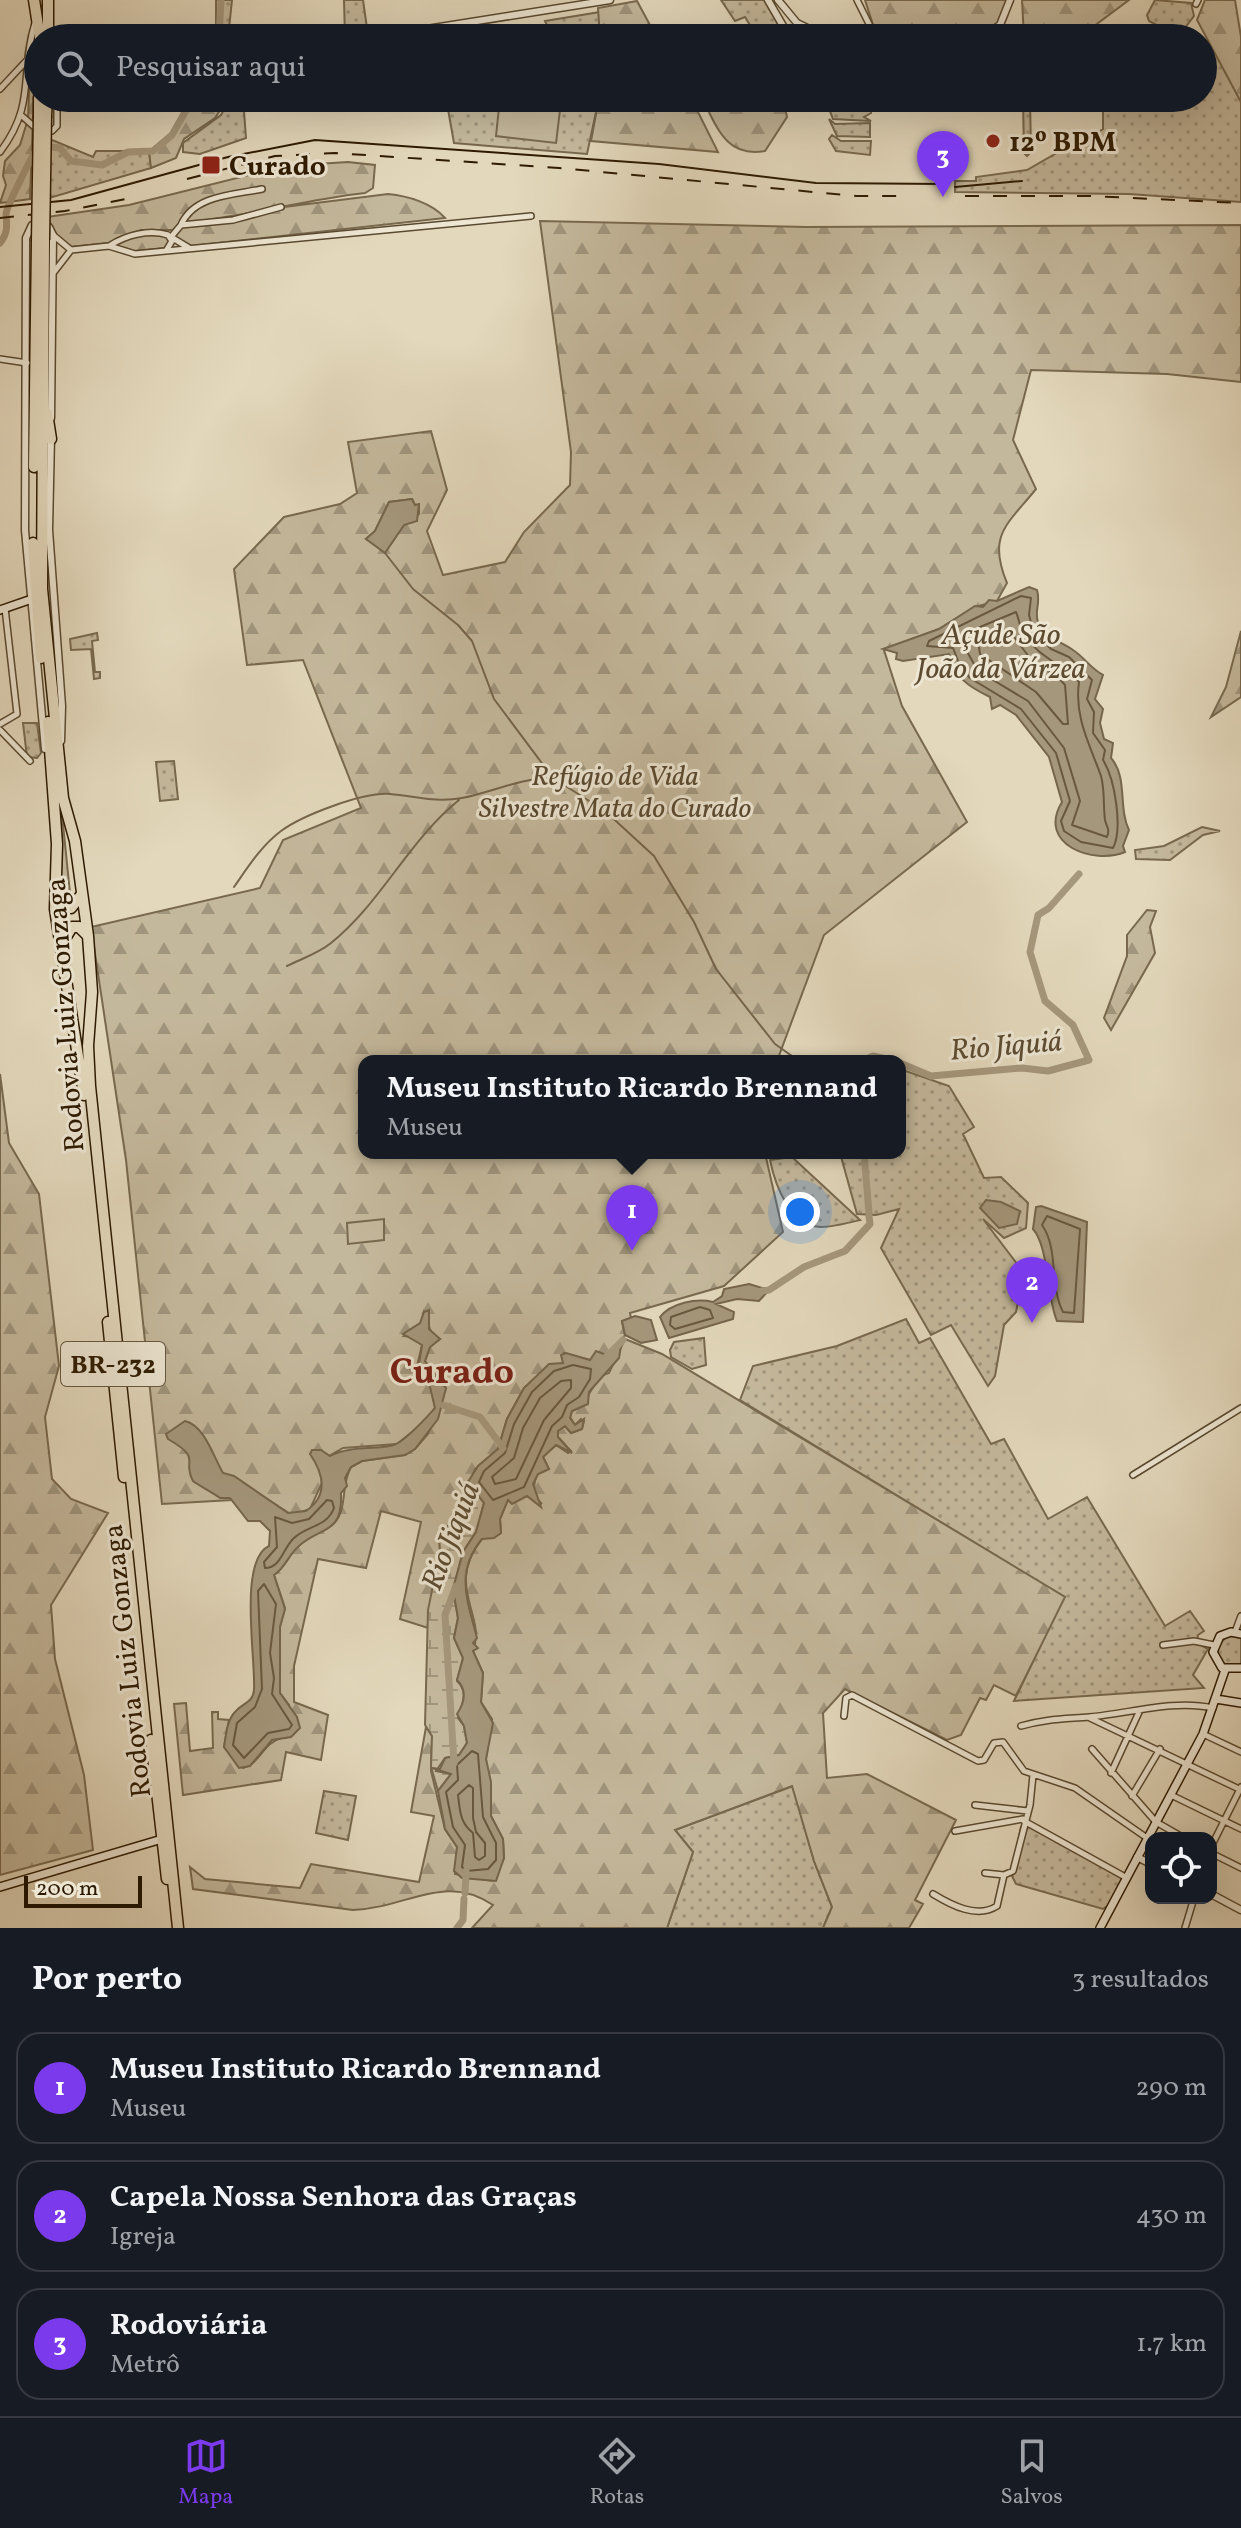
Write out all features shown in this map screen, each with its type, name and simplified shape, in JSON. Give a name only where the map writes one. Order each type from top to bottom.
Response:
[{"type":"highway","points":[[34,0],[35,22]]},
{"type":"highway","points":[[41,0],[44,24]]},
{"type":"highway","points":[[46,24],[48,0]]},
{"type":"highway","name":"Rodovia Luiz Gonzaga","points":[[41,112],[45,239],[40,550],[58,760],[88,936],[92,992],[88,1046],[90,1086],[178,1928]]},
{"type":"highway","name":"Rodovia Luiz Gonzaga","points":[[42,116],[43,112]]},
{"type":"highway","name":"Rodovia Luiz Gonzaga","points":[[45,239],[34,401],[34,591],[55,800],[55,890],[60,946],[84,1088],[172,1928]]},
{"type":"highway","points":[[43,379],[51,439]]},
{"type":"highway","points":[[27,435],[34,401]]},
{"type":"highway","points":[[55,890],[60,904],[67,908],[79,901],[82,890]]},
{"type":"highway","points":[[60,946],[72,927],[79,927],[88,936]]},
{"type":"main road","points":[[2,609],[29,600]]},
{"type":"main road","points":[[1233,1670],[1214,1660],[1214,1645],[1220,1636],[1238,1633]]},
{"type":"main road","points":[[1216,1703],[1233,1670]]},
{"type":"main road","points":[[1150,1832],[1233,1670]]},
{"type":"main road","points":[[1223,1691],[1232,1702]]},
{"type":"main road","points":[[1216,1703],[1241,1703]]},
{"type":"main road","points":[[0,1887],[162,1839]]},
{"type":"main road","points":[[1100,1928],[1145,1842]]},
{"type":"street","points":[[458,24],[610,0]]},
{"type":"street","points":[[768,0],[782,24]]},
{"type":"street","points":[[778,0],[799,24]]},
{"type":"street","points":[[857,0],[869,24]]},
{"type":"street","points":[[1000,24],[1010,0]]},
{"type":"street","points":[[0,89],[24,63]]},
{"type":"street","points":[[0,152],[22,116],[24,99]]},
{"type":"street","points":[[22,116],[39,131],[52,131],[57,126],[57,112]]},
{"type":"street","points":[[166,251],[188,211],[199,203],[262,189]]},
{"type":"street","points":[[181,225],[233,220],[281,207]]},
{"type":"street","points":[[45,239],[71,250],[109,246],[137,255],[531,216]]},
{"type":"street","points":[[55,800],[29,600],[25,530],[27,233],[32,225],[52,229],[45,239],[53,273],[49,530],[56,635],[61,647],[63,720],[58,760]]},
{"type":"street","points":[[109,246],[119,239],[160,232],[190,248]]},
{"type":"street","points":[[53,273],[71,250]]},
{"type":"street","points":[[0,359],[28,363]]},
{"type":"street","points":[[0,724],[16,716],[2,609]]},
{"type":"street","points":[[56,635],[64,634]]},
{"type":"street","points":[[0,730],[30,761]]},
{"type":"street","points":[[1133,1475],[1241,1408]]},
{"type":"street","points":[[1238,1633],[1241,1616]]},
{"type":"street","points":[[1163,1645],[1194,1641],[1214,1645]]},
{"type":"street","points":[[844,1716],[846,1698],[852,1695],[981,1762],[994,1743],[1003,1742],[1010,1747],[1019,1766],[1033,1775],[1075,1788],[1145,1837]]},
{"type":"street","points":[[1021,1726],[1049,1718],[1089,1717],[1216,1703]]},
{"type":"street","points":[[1111,1773],[1140,1710]]},
{"type":"street","points":[[1089,1717],[1241,1789],[1217,1837]]},
{"type":"street","points":[[1203,1734],[1241,1752]]},
{"type":"street","points":[[1092,1749],[1156,1822],[1174,1832]]},
{"type":"street","points":[[1132,1796],[1160,1749]]},
{"type":"street","points":[[985,1873],[1004,1875],[1013,1871],[1028,1811],[1033,1775]]},
{"type":"street","points":[[1171,1795],[1241,1829]]},
{"type":"street","points":[[975,1805],[1028,1811]]},
{"type":"street","points":[[955,1831],[1024,1820],[1127,1878]]},
{"type":"street","points":[[1217,1854],[1241,1868]]},
{"type":"street","points":[[1137,1857],[1145,1861]]},
{"type":"street","points":[[933,1894],[956,1907],[990,1910],[997,1906],[1004,1875]]},
{"type":"street","points":[[1217,1897],[1241,1910]]},
{"type":"street","points":[[1185,1928],[1192,1904]]},
{"type":"green space","points":[[216,0],[232,0],[229,24],[216,24]]},
{"type":"green space","points":[[344,0],[363,0],[366,24],[345,24]]},
{"type":"green space","points":[[721,0],[764,0],[778,24],[749,24],[745,17],[735,21]]},
{"type":"green space","points":[[865,0],[1009,0],[997,24],[873,24]]},
{"type":"green space","points":[[1022,0],[1129,0],[1097,24],[1023,24]]},
{"type":"green space","points":[[1155,0],[1191,3],[1194,16],[1188,24],[1155,24],[1149,21],[1147,15]]},
{"type":"green space","points":[[1205,0],[1235,0],[1241,37],[1241,102],[1217,57],[1217,24],[1199,24],[1197,20]]},
{"type":"green space","points":[[637,1],[649,24],[599,24],[598,8]]},
{"type":"green space","points":[[600,12],[600,24],[546,24],[545,21]]},
{"type":"green space","points":[[1217,55],[1241,102],[1241,202],[1129,194],[955,192],[955,181],[976,181],[976,177],[1027,170],[1081,139],[1085,142],[1103,129],[1103,112],[1217,112]]},
{"type":"green space","points":[[28,112],[33,112],[30,199],[0,203],[6,185],[3,176],[5,161],[20,145]]},
{"type":"green space","points":[[185,112],[219,112],[184,139],[176,158],[151,168],[149,151],[172,135]]},
{"type":"green space","points":[[223,112],[244,112],[246,138],[200,154],[183,152],[183,143]]},
{"type":"green space","points":[[448,112],[596,112],[587,154],[454,143]]},
{"type":"green space","points":[[499,112],[560,112],[556,143],[496,136]]},
{"type":"green space","points":[[596,112],[698,112],[718,152],[591,141]]},
{"type":"green space","points":[[709,112],[786,112],[787,117],[765,151],[752,152],[732,145]]},
{"type":"green space","points":[[830,112],[871,112],[864,117],[871,121],[833,119]]},
{"type":"green space","points":[[1023,112],[1030,112],[1031,152],[1027,156],[1024,153]]},
{"type":"green space","points":[[829,119],[835,124],[870,123],[870,137],[837,136]]},
{"type":"green space","points":[[832,135],[841,141],[871,141],[870,155],[836,151],[829,139]]},
{"type":"green space","points":[[52,140],[93,157],[96,151],[149,151],[151,168],[46,199],[47,142]]},
{"type":"green space","points":[[348,162],[375,165],[373,188],[365,193],[179,223],[176,230],[141,230],[109,243],[70,247],[57,237],[47,217],[129,205],[285,166]]},
{"type":"green space","points":[[388,194],[419,201],[445,218],[191,246],[175,237],[183,226],[234,221],[284,207]]},
{"type":"green space","name":"Refúgio de Vida Silvestre Mata do Curado","points":[[540,221],[806,227],[1241,225],[1241,382],[1167,374],[1031,370],[1013,440],[1036,489],[1003,532],[999,553],[1007,583],[997,601],[975,607],[939,629],[884,650],[902,706],[967,822],[824,935],[779,1055],[358,1055],[358,1159],[766,1159],[783,1232],[724,1286],[630,1313],[631,1318],[622,1322],[625,1335],[616,1350],[604,1356],[599,1352],[590,1360],[564,1353],[563,1363],[546,1369],[524,1388],[507,1419],[498,1449],[475,1469],[453,1522],[439,1536],[440,1551],[428,1628],[400,1619],[421,1522],[381,1511],[366,1568],[318,1559],[294,1666],[294,1702],[328,1715],[321,1760],[286,1752],[281,1780],[183,1795],[174,1704],[186,1703],[190,1751],[213,1748],[212,1712],[218,1712],[218,1719],[229,1720],[224,1747],[243,1768],[281,1738],[289,1705],[280,1693],[280,1626],[285,1608],[274,1575],[301,1542],[337,1520],[351,1467],[362,1461],[405,1455],[415,1449],[428,1434],[446,1388],[425,1361],[430,1347],[440,1339],[432,1335],[424,1312],[421,1323],[404,1336],[413,1337],[422,1345],[417,1366],[420,1379],[431,1387],[435,1408],[426,1421],[397,1444],[343,1448],[317,1463],[323,1481],[310,1509],[292,1515],[242,1483],[232,1500],[162,1504],[126,1160],[91,927],[260,888],[283,840],[361,808],[303,660],[247,665],[234,569],[284,517],[340,504],[357,493],[348,442],[431,431],[447,490],[427,531],[443,575],[505,562],[524,532],[570,485],[571,452]],"holes":[[[412,499],[415,506],[419,505],[419,514],[404,525],[385,552],[366,539],[375,531],[389,502]]]},
{"type":"green space","points":[[166,235],[170,242],[165,248],[135,251],[115,245],[128,237]]},
{"type":"green space","points":[[1241,631],[1241,697],[1211,717],[1226,687]]},
{"type":"green space","points":[[97,633],[98,640],[92,641],[95,672],[100,672],[100,678],[94,679],[91,649],[71,650],[70,639]]},
{"type":"green space","points":[[23,723],[37,723],[41,753],[37,758],[27,757]]},
{"type":"green space","points":[[174,761],[178,799],[160,801],[156,762]]},
{"type":"green space","points":[[57,785],[60,795],[71,903],[59,895]]},
{"type":"green space","points":[[1202,827],[1220,831],[1203,835],[1170,860],[1136,859],[1135,850],[1164,846]]},
{"type":"green space","points":[[1147,910],[1156,911],[1150,927],[1155,953],[1111,1030],[1104,1018],[1127,956],[1127,935]]},
{"type":"green space","points":[[906,1071],[949,1086],[974,1127],[963,1134],[984,1178],[1001,1177],[1028,1203],[1026,1228],[1004,1238],[983,1219],[1024,1273],[1016,1312],[1004,1325],[995,1376],[988,1386],[951,1325],[931,1335],[881,1248],[899,1209],[876,1215],[857,1214],[842,1159],[906,1159]]},
{"type":"green space","points":[[0,1074],[9,1143],[39,1194],[59,1366],[45,1417],[52,1479],[71,1499],[108,1513],[51,1605],[55,1659],[84,1775],[93,1850],[0,1875]]},
{"type":"green space","points":[[794,1159],[860,1220],[821,1227],[801,1220],[780,1192],[770,1160]]},
{"type":"green space","points":[[384,1219],[384,1240],[348,1244],[347,1223]]},
{"type":"green space","points":[[906,1319],[919,1343],[930,1338],[991,1444],[1004,1439],[1048,1519],[1087,1497],[1165,1626],[1190,1611],[1204,1631],[1198,1635],[1197,1643],[1208,1649],[1193,1675],[1204,1688],[1014,1701],[1064,1597],[740,1400],[753,1366],[837,1346]]},
{"type":"green space","points":[[704,1338],[706,1365],[692,1369],[671,1357],[674,1342]]},
{"type":"green space","points":[[625,1339],[662,1354],[1065,1597],[1016,1696],[994,1685],[986,1700],[980,1698],[961,1735],[947,1740],[845,1689],[823,1713],[827,1778],[867,1774],[956,1820],[915,1900],[923,1904],[909,1928],[823,1928],[832,1907],[814,1861],[792,1786],[675,1830],[693,1852],[667,1928],[472,1928],[493,1905],[458,1892],[425,1894],[353,1910],[193,1889],[190,1867],[205,1879],[300,1888],[311,1864],[419,1882],[434,1816],[411,1812],[426,1727],[432,1736],[431,1771],[445,1829],[457,1847],[455,1874],[492,1881],[504,1858],[503,1839],[491,1816],[486,1759],[492,1719],[481,1702],[483,1673],[473,1651],[476,1638],[466,1586],[467,1572],[471,1556],[482,1539],[501,1533],[500,1519],[508,1499],[527,1496],[542,1504],[534,1486],[538,1474],[549,1469],[543,1457],[556,1445],[568,1453],[571,1451],[558,1437],[558,1431],[565,1426],[571,1433],[582,1429],[584,1421],[581,1419],[575,1425],[570,1417],[572,1411],[581,1407],[600,1376],[609,1373]]},
{"type":"green space","points":[[468,1482],[484,1503],[476,1532],[463,1552],[453,1589],[458,1618],[454,1638],[463,1658],[457,1681],[464,1694],[458,1718],[464,1726],[467,1743],[459,1755],[445,1758],[436,1771],[451,1774],[438,1791],[431,1767],[432,1736],[425,1725],[428,1610],[440,1551],[439,1536],[456,1517]]},
{"type":"green space","points":[[1228,1635],[1241,1638],[1241,1665],[1223,1666],[1215,1649]]},
{"type":"green space","points":[[793,1786],[814,1861],[832,1907],[823,1928],[667,1928],[693,1852],[675,1830]]},
{"type":"green space","points":[[324,1791],[356,1796],[348,1840],[316,1833]]},
{"type":"green space","points":[[1027,1824],[1127,1878],[1114,1901],[1103,1909],[1016,1884],[1011,1874],[1021,1827]]},
{"type":"water","points":[[412,499],[415,505],[419,504],[417,521],[404,525],[385,553],[366,539],[375,531],[389,502]]},
{"type":"water","name":"Açude São João da Várzea","points":[[1029,587],[1037,590],[1037,618],[1045,632],[1103,675],[1095,699],[1103,709],[1100,723],[1104,739],[1113,743],[1111,758],[1121,783],[1129,830],[1123,846],[1125,852],[1098,856],[1072,848],[1062,840],[1056,817],[1062,802],[1049,757],[1016,715],[1000,705],[992,709],[990,697],[964,680],[949,654],[903,661],[896,659],[897,653],[883,649],[939,629],[975,606],[983,607],[989,600],[997,601]]},
{"type":"water","points":[[986,1200],[1001,1202],[1020,1211],[1017,1224],[999,1228],[980,1208]]},
{"type":"water","points":[[1036,1207],[1087,1222],[1083,1322],[1057,1321],[1053,1310],[1045,1259],[1033,1229]]},
{"type":"water","points":[[749,1284],[769,1290],[759,1301],[737,1299],[716,1304],[734,1312],[733,1319],[669,1338],[660,1317],[665,1312],[692,1301],[713,1302],[722,1296],[724,1289]]},
{"type":"water","points":[[429,1310],[429,1329],[440,1339],[430,1347],[425,1361],[432,1374],[446,1388],[438,1419],[415,1449],[405,1455],[362,1461],[351,1467],[345,1478],[347,1486],[341,1493],[341,1507],[334,1523],[299,1546],[274,1575],[285,1609],[280,1627],[280,1693],[297,1717],[300,1728],[291,1737],[272,1740],[250,1766],[239,1768],[224,1747],[232,1715],[249,1700],[254,1690],[251,1590],[260,1555],[269,1546],[270,1531],[260,1521],[248,1521],[230,1498],[220,1498],[193,1481],[189,1456],[166,1434],[185,1421],[192,1424],[208,1442],[223,1473],[234,1476],[288,1513],[306,1511],[318,1498],[322,1484],[310,1454],[312,1450],[321,1450],[330,1456],[348,1450],[398,1443],[435,1408],[430,1387],[410,1369],[419,1364],[422,1345],[403,1334],[420,1323],[424,1312]]},
{"type":"water","points":[[635,1316],[651,1320],[657,1340],[641,1343],[625,1335],[622,1321]]},
{"type":"water","name":"Rio Jiquiá","points":[[622,1340],[619,1358],[589,1392],[588,1404],[572,1411],[570,1418],[575,1425],[584,1419],[582,1429],[571,1433],[565,1426],[558,1431],[558,1437],[572,1453],[556,1445],[543,1457],[549,1469],[538,1474],[533,1484],[541,1507],[527,1496],[512,1504],[508,1500],[500,1519],[501,1533],[494,1538],[482,1539],[468,1563],[466,1586],[477,1638],[473,1643],[478,1648],[473,1651],[483,1673],[481,1702],[493,1723],[486,1759],[491,1782],[491,1816],[503,1839],[504,1858],[496,1881],[462,1878],[454,1871],[457,1847],[445,1829],[438,1791],[451,1774],[432,1768],[440,1769],[445,1758],[459,1755],[467,1743],[464,1726],[457,1714],[464,1696],[457,1680],[463,1658],[454,1638],[458,1618],[453,1589],[463,1552],[476,1532],[484,1503],[468,1482],[478,1466],[498,1449],[507,1419],[524,1388],[549,1364],[563,1363],[561,1355],[566,1353],[590,1360],[596,1351],[609,1356]]},
{"type":"waterway","points":[[220,24],[221,0]]},
{"type":"waterway","points":[[0,243],[6,233],[7,210],[39,146],[60,148],[71,161],[102,165],[128,152],[153,151],[172,135],[185,112]]},
{"type":"waterway","points":[[385,553],[413,589],[458,625],[472,641],[494,699],[553,778],[605,811],[654,856],[694,922],[716,969],[775,1044],[791,1055]]},
{"type":"waterway","points":[[234,887],[261,850],[281,831],[334,806],[378,794],[452,799],[528,780],[551,778]]},
{"type":"waterway","points":[[287,966],[326,947],[349,927],[425,834],[459,800]]},
{"type":"waterway","name":"Rio Jiquiá","points":[[906,1066],[931,1076],[1022,1068],[1048,1071],[1089,1060],[1073,1025],[1045,1001],[1030,952],[1038,915],[1049,908],[1079,874]]},
{"type":"waterway","name":"Rio Jiquiá","points":[[864,1159],[869,1213]]},
{"type":"waterway","name":"Rio Jiquiá","points":[[762,1291],[769,1290],[804,1267],[845,1251],[870,1224],[869,1216]]},
{"type":"waterway","name":"Rio Jiquiá","points":[[602,1361],[623,1340]]},
{"type":"waterway","points":[[443,1405],[480,1417],[503,1448]]},
{"type":"waterway","name":"Rio Jiquiá","points":[[454,1763],[445,1615],[456,1586]]},
{"type":"waterway","name":"Rio Jiquiá","points":[[465,1893],[466,1871]]},
{"type":"waterway","name":"Rio Jiquiá","points":[[457,1928],[463,1920],[464,1899]]},
{"type":"tram line","points":[[0,207],[71,200],[228,157],[315,140],[659,164],[816,183],[946,184]]},
{"type":"tram line","points":[[955,187],[1022,181]]},
{"type":"railway","points":[[187,179],[275,156],[335,153],[559,168],[856,196],[909,196]]},
{"type":"railway","points":[[965,196],[1090,196],[1241,203]]},
{"type":"railway","points":[[0,218],[65,211],[131,198]]},
{"type":"place","name":"12º BPM","points":[[993,141]]},
{"type":"place","name":"Curado","points":[[211,165]]},
{"type":"place","name":"Rodoviária","points":[[943,197]]},
{"type":"place","name":"Museu Instituto Ricardo Brennand","points":[[632,1251]]},
{"type":"place","name":"Capela Nossa Senhora das Graças","points":[[1032,1323]]},
{"type":"district","name":"Curado","points":[[452,1370]]}]
